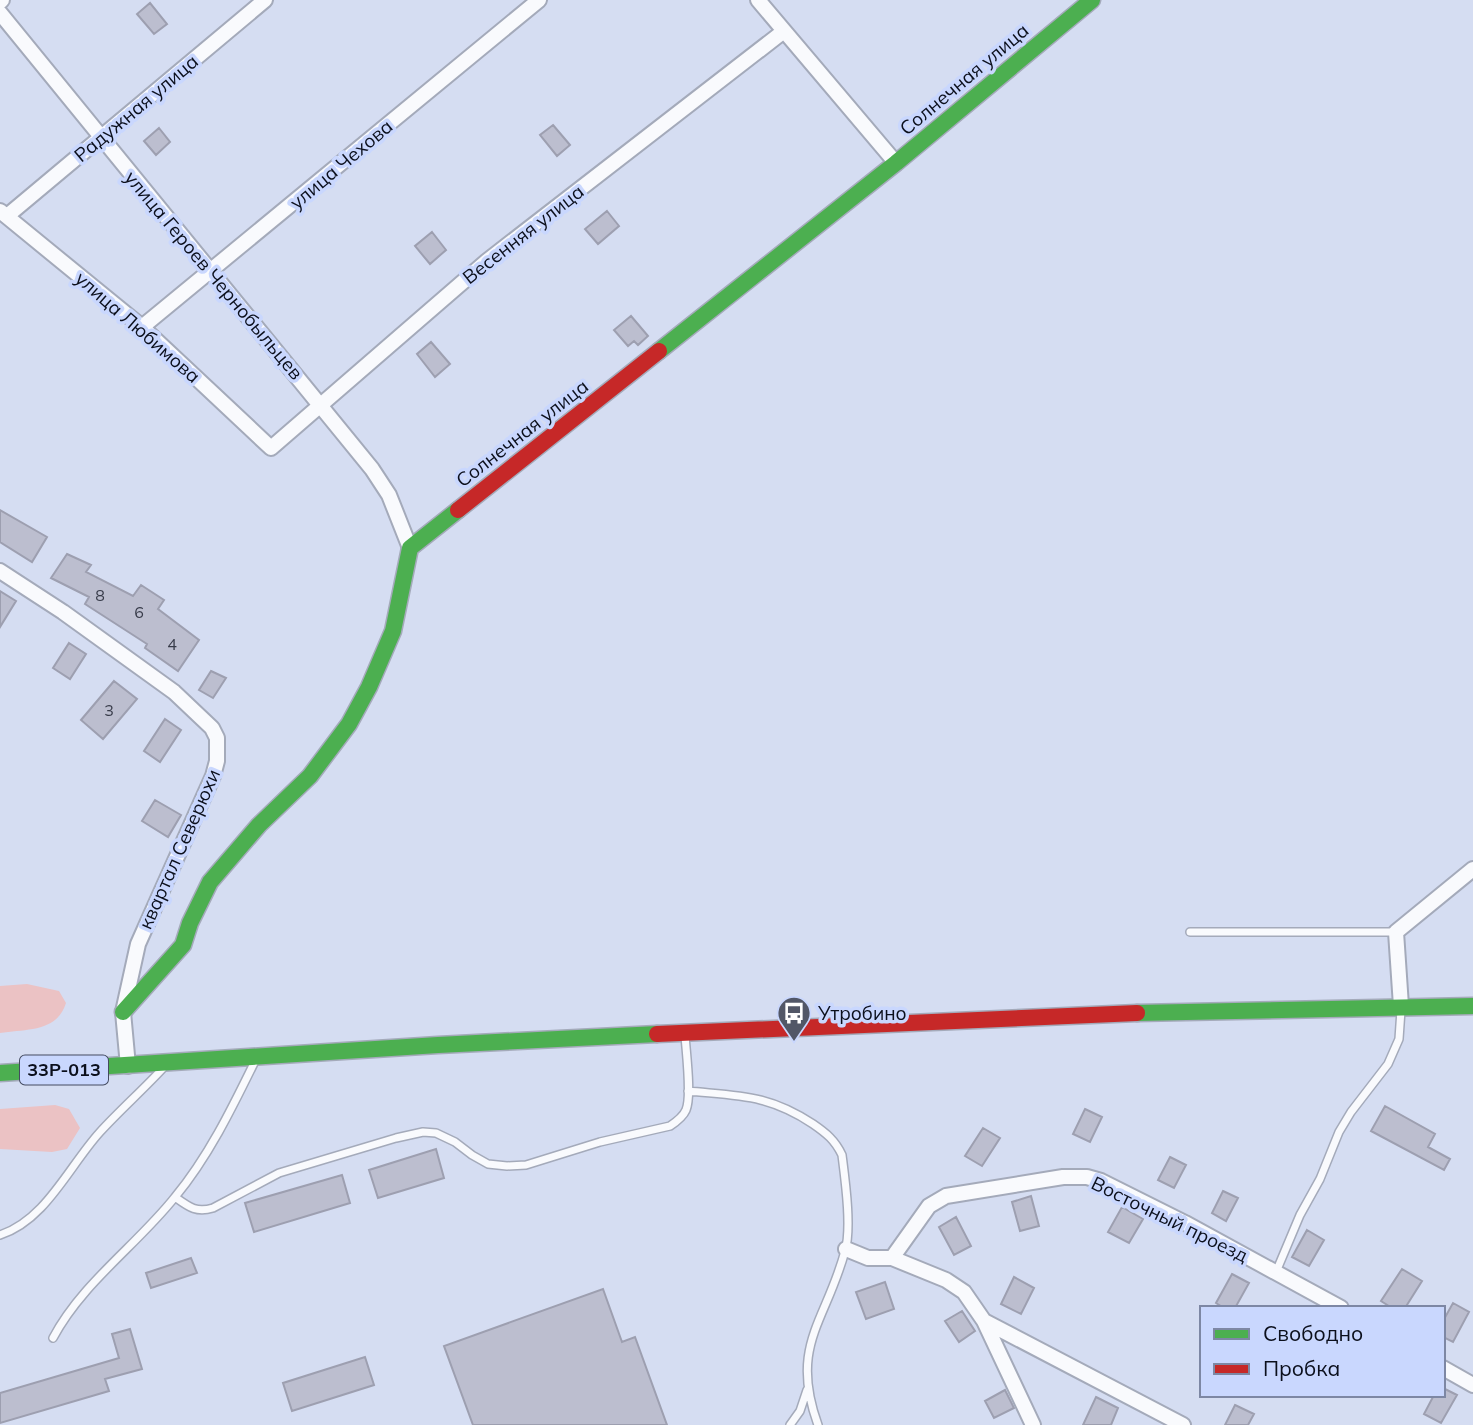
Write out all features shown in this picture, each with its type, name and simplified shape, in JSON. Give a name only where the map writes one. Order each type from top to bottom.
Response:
[{"type":"main road","name":"Солнечная улица","points":[[410,548],[896,163],[1091,0]]},
{"type":"main road","points":[[123,1012],[183,945],[190,923],[210,882],[259,825],[286,802],[310,776],[349,724],[369,687],[393,631],[410,548]]},
{"type":"main road","name":"33Р-013","points":[[0,1073],[438,1045],[970,1019],[1234,1010],[1473,1006]]},
{"type":"street","name":"Радужная улица","points":[[4,213],[100,138],[265,0]]},
{"type":"street","name":"улица Чехова","points":[[142,327],[539,0]]},
{"type":"street","points":[[758,0],[896,163]]},
{"type":"street","name":"улица Героев Чернобыльцев","points":[[0,13],[209,273],[321,405],[389,495],[410,548]]},
{"type":"street","name":"Весенняя улица","points":[[271,448],[487,261],[784,31]]},
{"type":"street","name":"улица Любимова","points":[[4,213],[142,327],[271,448]]},
{"type":"street","name":"квартал Северюхи","points":[[0,571],[63,612],[174,692],[212,728],[217,738],[217,761],[213,776],[138,944],[123,1012],[128,1066]]},
{"type":"street","points":[[1401,1006],[1396,932],[1473,869]]},
{"type":"street","name":"Восточный проезд","points":[[892,1258],[929,1206],[937,1199],[1074,1176],[1101,1181],[1337,1306]]},
{"type":"street","points":[[846,1250],[868,1258],[892,1258],[956,1285],[964,1292],[984,1321],[1033,1425]]},
{"type":"street","points":[[984,1321],[1183,1425]]},
{"type":"street","points":[[1445,1369],[1473,1385]]},
{"type":"lane","points":[[1189,932],[1396,932]]},
{"type":"lane","points":[[1276,1272],[1339,1132],[1388,1064],[1399,1039],[1401,1006]]},
{"type":"lane","points":[[175,1197],[192,1209],[202,1211],[213,1208],[279,1173],[423,1132],[436,1133],[455,1142],[488,1164],[507,1166],[526,1165],[600,1142],[670,1126],[686,1111],[688,1091],[685,1035]]},
{"type":"lane","points":[[53,1338],[63,1319],[175,1197],[194,1171],[257,1058]]},
{"type":"lane","points":[[0,1235],[13,1231],[34,1215],[101,1131],[168,1063]]},
{"type":"lane","points":[[688,1091],[771,1101],[829,1135],[837,1143],[842,1155],[846,1250],[808,1350],[806,1370],[818,1425]]},
{"type":"lane","points":[[790,1425],[800,1411],[808,1389]]},
{"type":"shaded area","points":[[27,984],[59,991],[66,1003],[62,1012],[56,1019],[40,1027],[0,1033],[0,986]]},
{"type":"shaded area","points":[[55,1105],[69,1109],[80,1128],[67,1149],[52,1152],[0,1149],[0,1109]]},
{"type":"building","points":[[150,3],[167,24],[154,34],[137,14]]},
{"type":"building","points":[[553,125],[570,145],[557,156],[540,135]]},
{"type":"building","points":[[159,128],[170,142],[156,155],[144,141]]},
{"type":"building","points":[[607,211],[619,226],[598,244],[585,229]]},
{"type":"building","points":[[432,232],[446,250],[430,264],[415,246]]},
{"type":"building","points":[[631,316],[648,336],[638,345],[634,341],[628,346],[614,330]]},
{"type":"building","points":[[431,342],[450,364],[435,377],[417,354]]},
{"type":"building","points":[[0,510],[47,537],[32,562],[0,542]]},
{"type":"building","points":[[67,554],[91,565],[86,572],[133,596],[141,585],[164,600],[158,609],[199,640],[178,671],[145,648],[147,644],[85,604],[89,597],[51,578]]},
{"type":"building","points":[[0,591],[16,601],[0,627]]},
{"type":"building","points":[[69,643],[86,654],[70,679],[53,668]]},
{"type":"building","points":[[211,671],[226,678],[213,698],[199,690]]},
{"type":"building","points":[[114,681],[137,699],[103,739],[81,720]]},
{"type":"building","points":[[165,719],[181,730],[160,762],[144,751]]},
{"type":"building","points":[[155,800],[181,815],[168,837],[142,821]]},
{"type":"building","points":[[1385,1106],[1435,1134],[1428,1147],[1450,1159],[1444,1170],[1371,1131]]},
{"type":"building","points":[[1085,1109],[1102,1117],[1090,1142],[1073,1134]]},
{"type":"building","points":[[983,1128],[1000,1138],[982,1166],[965,1156]]},
{"type":"building","points":[[436,1149],[444,1178],[378,1198],[369,1170]]},
{"type":"building","points":[[1170,1157],[1186,1165],[1174,1188],[1158,1180]]},
{"type":"building","points":[[342,1175],[350,1203],[254,1232],[245,1203]]},
{"type":"building","points":[[1223,1191],[1238,1198],[1226,1221],[1212,1213]]},
{"type":"building","points":[[1031,1196],[1039,1226],[1020,1231],[1012,1202]]},
{"type":"building","points":[[1122,1207],[1143,1219],[1129,1243],[1108,1232]]},
{"type":"building","points":[[956,1217],[971,1246],[954,1255],[939,1227]]},
{"type":"building","points":[[1307,1230],[1324,1240],[1309,1266],[1292,1257]]},
{"type":"building","points":[[191,1258],[197,1273],[151,1288],[146,1273]]},
{"type":"building","points":[[1402,1269],[1422,1281],[1406,1306],[1389,1306],[1381,1301]]},
{"type":"building","points":[[1232,1274],[1249,1283],[1236,1306],[1221,1306],[1216,1303]]},
{"type":"building","points":[[1014,1277],[1034,1288],[1021,1314],[1001,1304]]},
{"type":"building","points":[[885,1282],[894,1309],[866,1319],[856,1292]]},
{"type":"building","points":[[603,1289],[622,1342],[635,1337],[667,1425],[473,1425],[444,1346]]},
{"type":"building","points":[[1453,1303],[1469,1312],[1453,1342],[1445,1338],[1445,1317]]},
{"type":"building","points":[[962,1311],[975,1331],[959,1342],[945,1321]]},
{"type":"building","points":[[130,1329],[142,1369],[105,1379],[109,1391],[0,1423],[0,1393],[119,1358],[112,1334]]},
{"type":"building","points":[[365,1357],[374,1385],[292,1411],[283,1383]]},
{"type":"building","points":[[1445,1389],[1457,1395],[1441,1423],[1424,1414],[1433,1397],[1445,1397]]},
{"type":"building","points":[[1005,1390],[1014,1408],[994,1418],[985,1401]]},
{"type":"building","points":[[1096,1397],[1118,1408],[1111,1425],[1083,1425]]},
{"type":"building","points":[[1235,1405],[1254,1414],[1248,1425],[1225,1425]]},
{"type":"traffic: fast","points":[[659,351],[896,163],[1092,0]]},
{"type":"traffic: fast","points":[[123,1012],[183,945],[190,923],[210,882],[259,825],[310,776],[349,724],[369,687],[393,631],[410,548],[458,510]]},
{"type":"traffic: fast","points":[[1137,1013],[1473,1006]]},
{"type":"traffic: fast","points":[[0,1073],[657,1034]]},
{"type":"traffic: jam","points":[[458,510],[659,351]]},
{"type":"traffic: jam","points":[[657,1034],[1137,1013]]},
{"type":"place","name":"Утробино","points":[[794,1043]]}]
